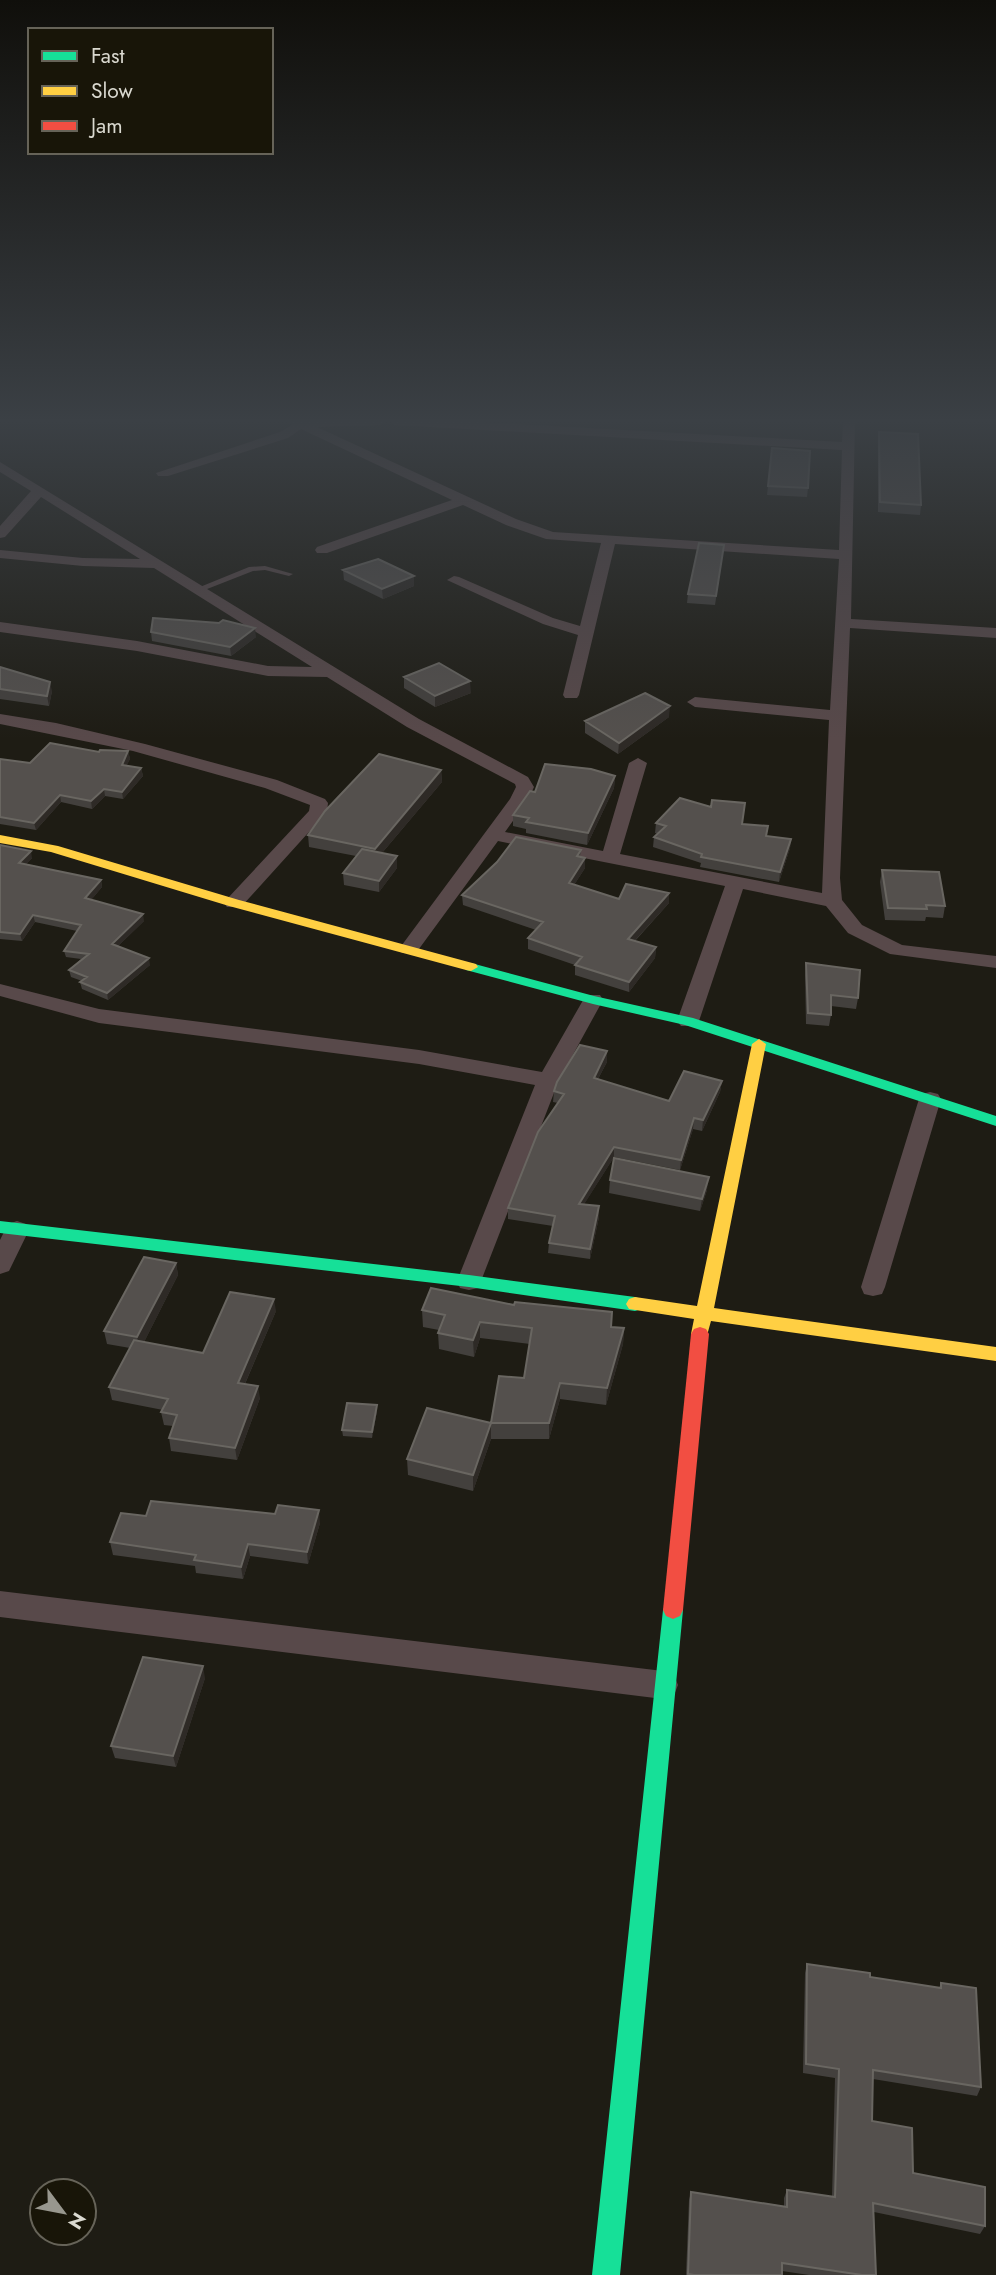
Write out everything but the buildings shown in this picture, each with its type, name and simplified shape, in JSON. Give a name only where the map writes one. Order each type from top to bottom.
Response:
[{"type":"street","points":[[99,527],[413,723],[522,781],[525,788],[519,800],[408,949]]},
{"type":"street","points":[[321,550],[386,527]]},
{"type":"street","points":[[524,527],[574,539],[846,555]]},
{"type":"street","points":[[846,527],[830,878],[832,901],[855,929],[897,950],[996,962]]},
{"type":"street","points":[[571,695],[609,541]]},
{"type":"street","points":[[0,554],[83,562],[157,564]]},
{"type":"street","points":[[454,580],[548,621],[585,632]]},
{"type":"street","points":[[843,624],[996,633]]},
{"type":"street","points":[[0,627],[137,646],[268,671],[332,672]]},
{"type":"street","points":[[695,702],[838,716]]},
{"type":"street","points":[[0,719],[46,725],[136,745],[255,780],[319,803],[318,812],[234,903]]},
{"type":"street","points":[[610,858],[638,763]]},
{"type":"street","points":[[495,835],[832,901]]},
{"type":"street","points":[[0,839],[53,849],[234,903],[593,1000],[688,1021],[996,1121]]},
{"type":"street","points":[[688,1021],[736,882]]},
{"type":"street","points":[[0,990],[99,1016],[419,1057],[548,1080]]},
{"type":"street","points":[[469,1280],[548,1080],[593,1000]]},
{"type":"street","points":[[606,2275],[702,1315],[759,1044]]},
{"type":"street","points":[[873,1287],[930,1099]]},
{"type":"street","points":[[0,1265],[9,1229],[469,1280],[702,1315],[996,1354]]},
{"type":"street","points":[[0,1604],[663,1685]]},
{"type":"lane","points":[[199,589],[252,569],[265,568],[289,574]]},
{"type":"traffic: fast","points":[[471,967],[593,1000],[688,1021],[996,1121]]},
{"type":"traffic: fast","points":[[0,1227],[469,1281],[635,1304]]},
{"type":"traffic: fast","points":[[606,2275],[673,1610]]},
{"type":"traffic: slow","points":[[0,839],[53,849],[234,903],[471,967]]},
{"type":"traffic: slow","points":[[700,1334],[759,1044]]},
{"type":"traffic: slow","points":[[635,1304],[996,1354]]},
{"type":"traffic: jam","points":[[673,1610],[700,1334]]}]
